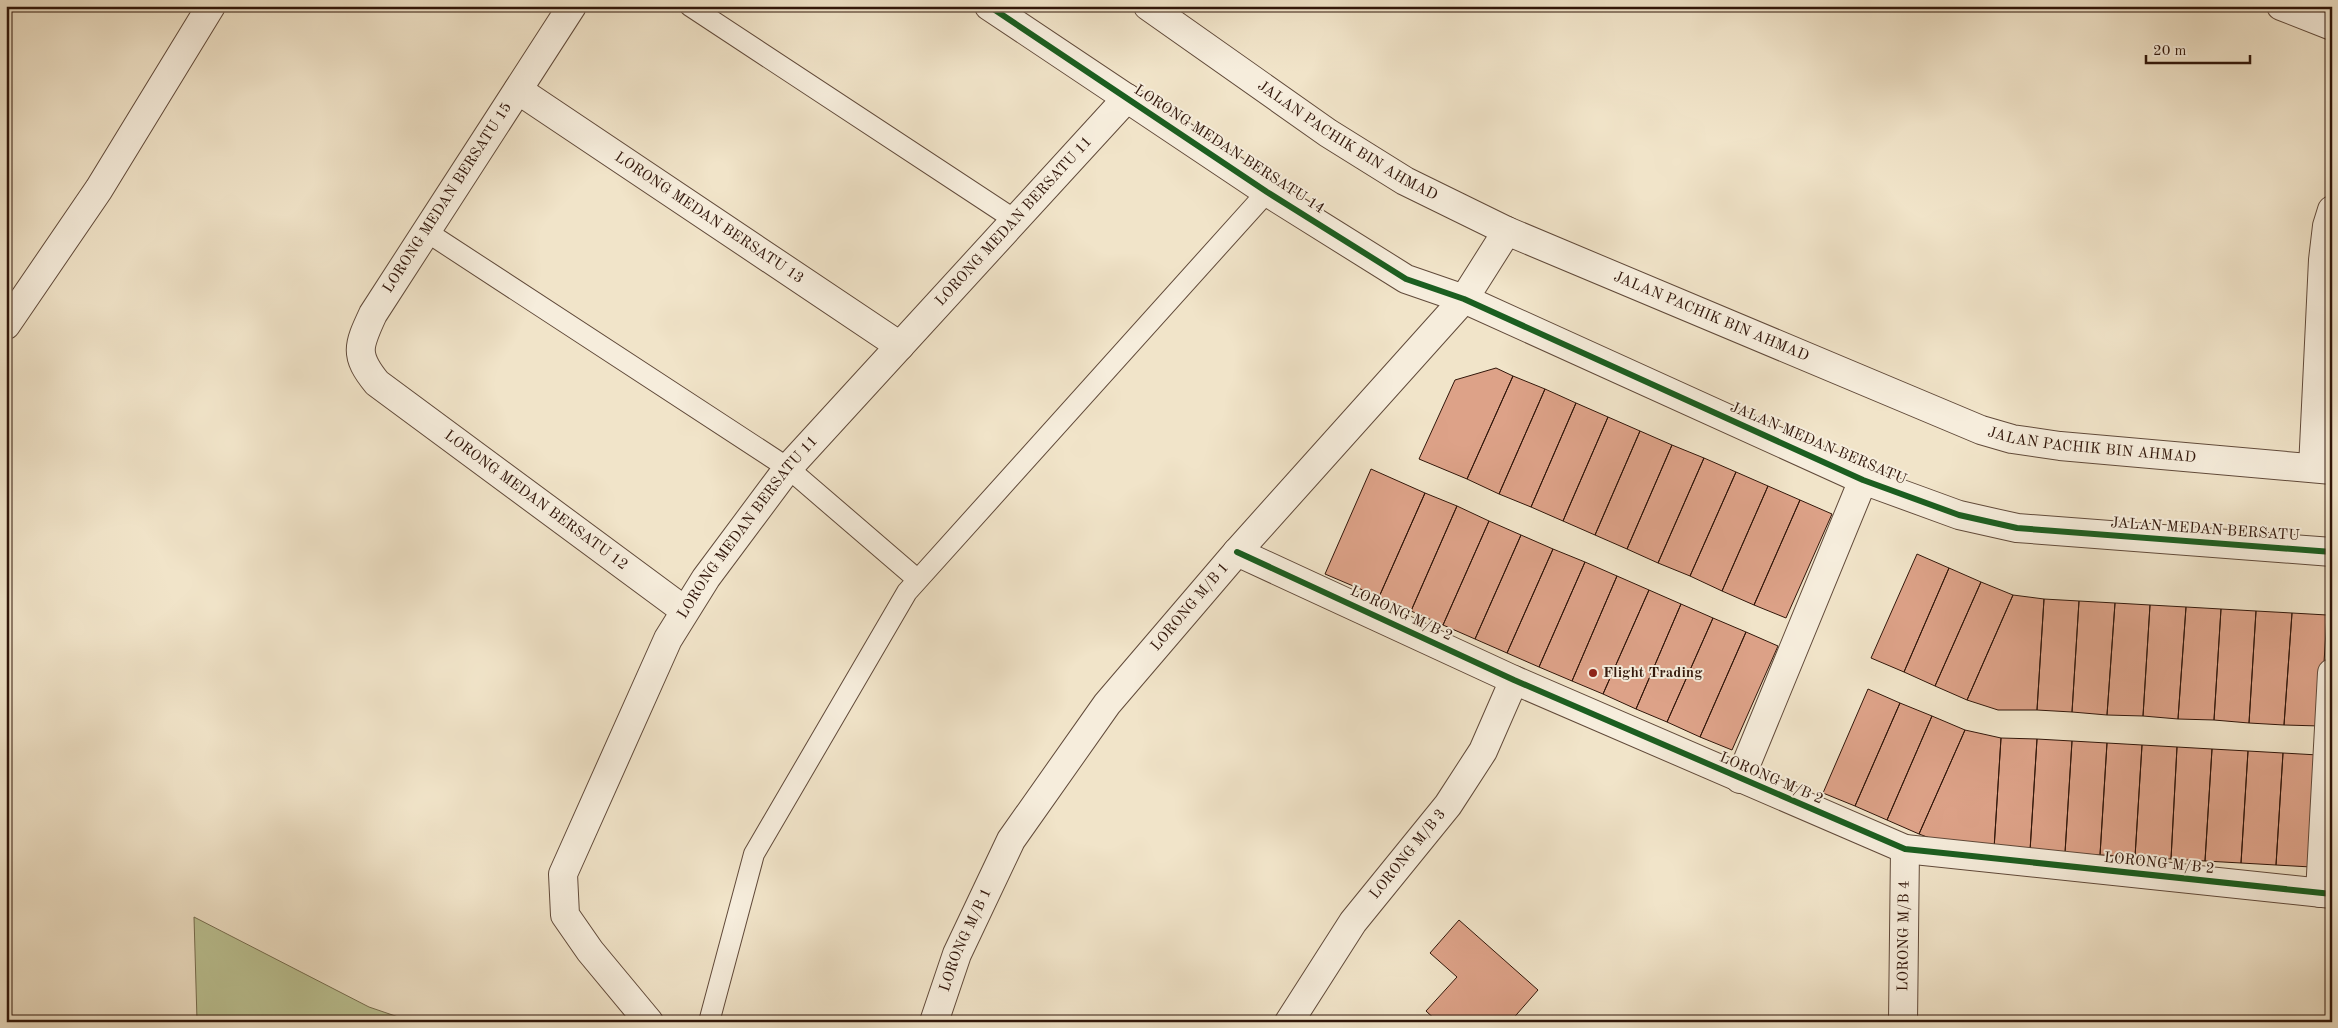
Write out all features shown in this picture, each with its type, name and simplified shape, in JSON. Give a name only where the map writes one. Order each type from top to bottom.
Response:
[{"type":"street","points":[[6,325],[99,188],[211,6]]},
{"type":"street","name":"LORONG MEDAN BERSATU 15","points":[[388,391],[377,383],[364,368],[360,354],[362,336],[373,314],[572,6]]},
{"type":"street","name":"LORONG MEDAN BERSATU 14","points":[[989,6],[1267,192],[1406,280],[1464,299]]},
{"type":"street","name":"JALAN PACHIK BIN AHMAD","points":[[1148,6],[1328,133],[1405,181],[1507,231],[1981,430],[2012,439],[2060,446],[2323,469]]},
{"type":"street","points":[[2281,6],[2332,26]]},
{"type":"street","name":"LORONG MEDAN BERSATU 13","points":[[518,90],[900,346]]},
{"type":"street","name":"LORONG MEDAN BERSATU 11","points":[[649,1022],[590,951],[565,915],[563,874],[668,639],[684,610],[706,578],[788,468],[1127,98]]},
{"type":"street","points":[[2323,469],[2323,260],[2327,226],[2332,210]]},
{"type":"street","name":"LORONG M/B 1","points":[[934,1022],[957,954],[1011,840],[1107,704],[1237,552],[1464,299],[1507,231]]},
{"type":"street","name":"JALAN MEDAN BERSATU","points":[[1464,299],[1863,480],[1959,514],[2017,528],[2332,552]]},
{"type":"street","name":"LORONG MEDAN BERSATU 12","points":[[388,391],[684,610]]},
{"type":"street","points":[[1740,779],[1863,480]]},
{"type":"street","name":"LORONG M/B 2","points":[[1237,552],[1514,680],[1905,849],[2326,893]]},
{"type":"street","points":[[2326,893],[2332,673]]},
{"type":"street","name":"LORONG M/B 3","points":[[1289,1022],[1353,922],[1453,797],[1483,751],[1514,680]]},
{"type":"street","name":"LORONG M/B 4","points":[[1903,1022],[1905,849]]},
{"type":"lane","points":[[690,6],[1015,220]]},
{"type":"lane","points":[[709,1022],[754,854],[907,592],[1267,192]]},
{"type":"lane","points":[[427,232],[788,468],[917,579]]},
{"type":"green space","points":[[194,917],[369,1007],[413,1022],[194,1022],[197,1020]]},
{"type":"building","points":[[1496,368],[1513,376],[1467,479],[1419,459],[1455,380]]},
{"type":"building","points":[[1513,376],[1545,389],[1499,494],[1467,479]]},
{"type":"building","points":[[1545,389],[1576,403],[1531,507],[1499,494]]},
{"type":"building","points":[[1576,403],[1608,417],[1563,521],[1531,507]]},
{"type":"building","points":[[1608,417],[1640,431],[1595,535],[1563,521]]},
{"type":"building","points":[[1640,431],[1672,445],[1627,549],[1595,535]]},
{"type":"building","points":[[1672,445],[1704,458],[1658,563],[1627,549]]},
{"type":"building","points":[[1704,458],[1736,472],[1690,576],[1658,563]]},
{"type":"building","points":[[1371,469],[1425,493],[1379,597],[1325,574]]},
{"type":"building","points":[[1736,472],[1768,486],[1722,591],[1690,576]]},
{"type":"building","points":[[1768,486],[1800,500],[1754,605],[1722,591]]},
{"type":"building","points":[[1425,493],[1457,506],[1411,611],[1379,597]]},
{"type":"building","points":[[1800,500],[1832,514],[1786,618],[1754,605]]},
{"type":"building","points":[[1457,506],[1489,521],[1443,625],[1411,611]]},
{"type":"building","points":[[1489,521],[1521,535],[1475,639],[1443,625]]},
{"type":"building","points":[[1521,535],[1553,549],[1507,653],[1475,639]]},
{"type":"building","points":[[1553,549],[1585,562],[1539,667],[1507,653]]},
{"type":"building","points":[[1917,554],[1949,568],[1904,672],[1871,658]]},
{"type":"building","points":[[1585,562],[1617,576],[1572,681],[1539,667]]},
{"type":"building","points":[[1949,568],[1981,582],[1935,686],[1904,672]]},
{"type":"building","points":[[1617,576],[1649,590],[1603,694],[1572,681]]},
{"type":"building","points":[[1981,582],[2013,595],[1967,700],[1935,686]]},
{"type":"building","points":[[1649,590],[1681,604],[1636,709],[1603,694]]},
{"type":"building","points":[[2013,595],[2044,599],[2037,710],[1998,710],[1967,700]]},
{"type":"building","points":[[2044,599],[2079,601],[2072,712],[2037,710]]},
{"type":"building","points":[[2079,601],[2115,603],[2107,715],[2072,712]]},
{"type":"building","points":[[2115,603],[2150,605],[2143,716],[2107,715]]},
{"type":"building","points":[[1681,604],[1713,618],[1667,722],[1636,709]]},
{"type":"building","points":[[2150,605],[2186,607],[2178,719],[2143,716]]},
{"type":"building","points":[[2186,607],[2221,609],[2214,720],[2178,719]]},
{"type":"building","points":[[2221,609],[2256,611],[2249,723],[2214,720]]},
{"type":"building","points":[[2256,611],[2292,613],[2284,725],[2249,723]]},
{"type":"building","points":[[2292,613],[2327,615],[2320,726],[2284,725]]},
{"type":"building","points":[[1713,618],[1746,632],[1700,737],[1667,722]]},
{"type":"building","points":[[1746,632],[1778,646],[1732,750],[1700,737]]},
{"type":"building","points":[[1868,689],[1900,703],[1855,806],[1823,793]]},
{"type":"building","points":[[1900,703],[1932,716],[1887,820],[1855,806]]},
{"type":"building","points":[[1932,716],[1965,730],[1919,834],[1887,820]]},
{"type":"building","points":[[1965,730],[2001,738],[1994,849],[1962,850],[1919,834]]},
{"type":"building","points":[[2001,738],[2037,739],[2030,851],[1994,849]]},
{"type":"building","points":[[2037,739],[2072,741],[2065,853],[2030,851]]},
{"type":"building","points":[[2072,741],[2107,743],[2100,855],[2065,853]]},
{"type":"building","points":[[2107,743],[2142,745],[2135,857],[2100,855]]},
{"type":"building","points":[[2142,745],[2177,747],[2171,859],[2135,857]]},
{"type":"building","points":[[2177,747],[2212,749],[2205,861],[2171,859]]},
{"type":"building","points":[[2212,749],[2248,751],[2241,863],[2205,861]]},
{"type":"building","points":[[2248,751],[2283,753],[2276,865],[2241,863]]},
{"type":"building","points":[[2283,753],[2318,755],[2311,867],[2276,865]]},
{"type":"building","points":[[1459,920],[1538,990],[1510,1022],[1438,1022],[1426,1011],[1457,977],[1430,953]]},
{"type":"cycle path","points":[[989,6],[1267,192],[1406,279],[1464,299],[1863,480],[1959,515],[2017,528],[2332,552]]},
{"type":"cycle path","points":[[1237,552],[1514,680],[1905,849],[2332,894]]},
{"type":"place","name":"Flight Trading","points":[[1593,673]]}]
